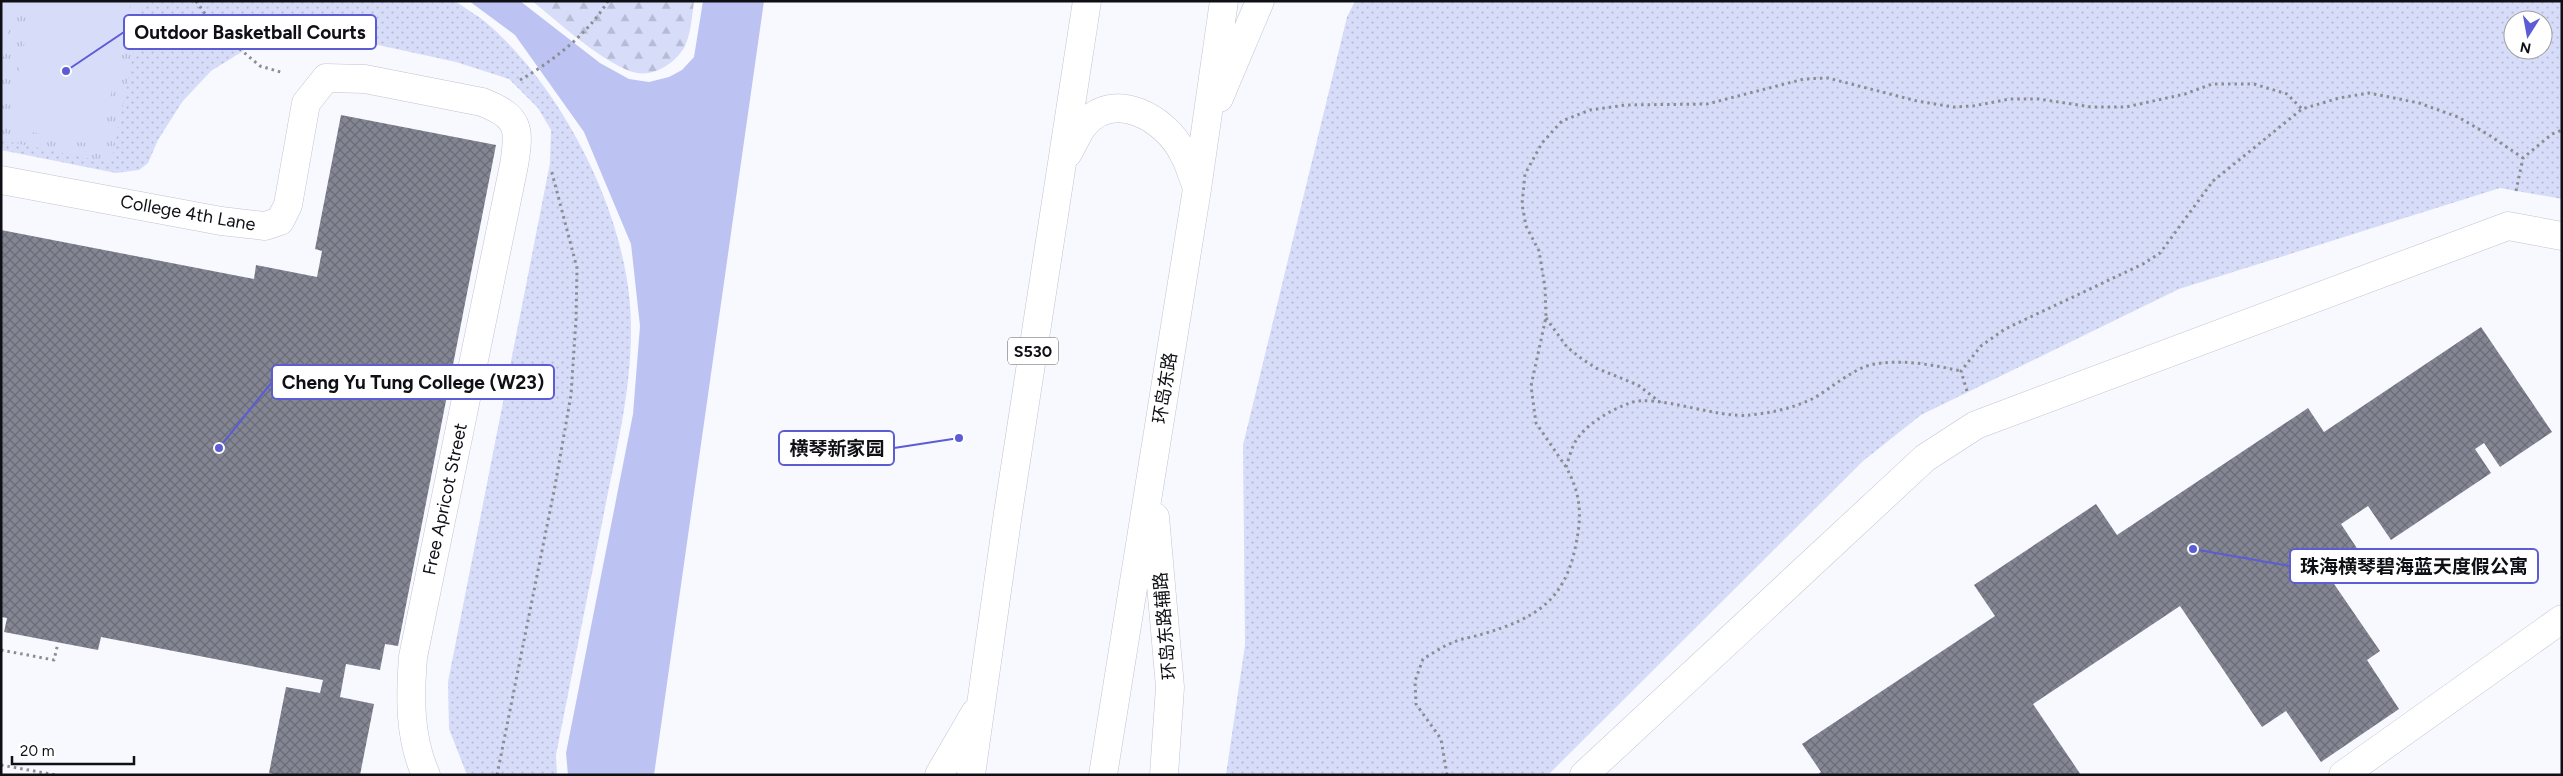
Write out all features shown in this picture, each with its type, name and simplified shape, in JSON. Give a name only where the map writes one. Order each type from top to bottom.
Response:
[{"type":"street","name":"S530","points":[[971,775],[1087,1]]},
{"type":"street","name":"环岛东路","points":[[1103,775],[1197,189],[1224,1]]},
{"type":"street","points":[[1203,137],[1260,1]]},
{"type":"street","name":"College 4th Lane","points":[[1,180],[221,221],[265,226],[280,221],[288,205],[306,103],[326,78],[366,79],[482,102],[500,109],[513,119],[519,135],[514,165]]},
{"type":"street","points":[[1062,163],[1084,126],[1100,112],[1122,108],[1144,114],[1165,128],[1183,152],[1197,189]]},
{"type":"street","name":"Free Apricot Street","points":[[426,775],[415,738],[410,701],[413,658],[514,165]]},
{"type":"street","points":[[1584,775],[1925,458],[1976,425],[2508,226],[2562,236]]},
{"type":"street","name":"环岛东路辅路","points":[[1151,478],[1170,687],[1164,775]]},
{"type":"street","points":[[2343,775],[2562,619]]},
{"type":"street","points":[[939,775],[982,700]]},
{"type":"path","points":[[196,1],[215,28],[260,66]]},
{"type":"path","points":[[539,69],[573,42],[608,1]]},
{"type":"path","points":[[1447,775],[1440,739],[1416,704],[1415,682],[1423,659],[1454,642],[1518,621],[1544,607],[1563,586],[1573,560],[1581,520],[1576,485],[1536,422],[1531,386],[1546,317],[1545,287],[1539,251],[1526,226],[1522,204],[1525,174],[1542,143],[1562,121],[1590,110],[1626,105],[1707,104],[1804,79],[1828,78],[1917,101],[1953,107],[1973,106],[2010,99],[2039,99],[2091,107],[2126,107],[2185,94],[2212,84],[2254,84],[2287,94],[2302,109]]},
{"type":"path","points":[[1961,371],[1981,346],[2005,329],[2134,268],[2160,253],[2213,181],[2302,109],[2339,98],[2369,93],[2419,103],[2458,118],[2489,135],[2522,158]]},
{"type":"path","points":[[2508,226],[2522,158],[2552,134],[2562,130]]},
{"type":"path","points":[[497,775],[555,486],[571,395],[577,268],[550,163]]},
{"type":"path","points":[[1546,317],[1567,347],[1582,359],[1596,368],[1638,385],[1662,403]]},
{"type":"path","points":[[1566,467],[1576,439],[1595,421],[1632,402],[1662,403],[1722,414],[1748,416],[1780,410],[1812,398],[1874,364],[1922,363],[1961,371]]},
{"type":"path","points":[[1961,371],[1976,425]]},
{"type":"path","points":[[1,650],[54,660],[58,643]]},
{"type":"path","points":[[1,764],[56,775]]},
{"type":"green space","points":[[1,1],[455,1],[489,25],[518,54],[544,87],[568,124],[590,164],[607,205],[620,247],[628,289],[631,330],[626,399],[556,755],[557,775],[467,775],[449,729],[448,682],[550,163],[551,130],[538,108],[509,79],[456,62],[323,33],[277,39],[248,48],[211,71],[182,102],[158,140],[148,163],[139,170],[116,173],[1,150]]},
{"type":"green space","points":[[1,1],[144,1],[111,163],[1,140]]},
{"type":"green space","points":[[1,1],[15,1],[1,66]]},
{"type":"green space","points":[[33,1],[131,1],[100,146],[7,127]]},
{"type":"green space","points":[[532,1],[694,1],[689,36],[681,52],[671,63],[658,70],[637,73],[611,62],[597,53]]},
{"type":"green space","points":[[1355,1],[2562,1],[2562,199],[2500,188],[2179,289],[1921,415],[1863,461],[1548,775],[1226,775],[1245,645],[1243,445],[1347,17]]},
{"type":"water","points":[[469,1],[520,1],[600,63],[629,79],[649,82],[669,77],[682,70],[694,57],[703,1],[764,1],[654,775],[568,775],[566,753],[633,414],[640,326],[631,244],[584,132],[515,35]]},
{"type":"building","points":[[341,115],[496,145],[398,646],[385,644],[380,670],[346,664],[340,697],[374,704],[360,775],[279,775],[269,773],[286,687],[320,693],[323,680],[101,637],[98,650],[4,632],[7,618],[1,617],[1,230],[254,279],[256,265],[317,277],[322,251],[315,249]]},
{"type":"building","points":[[2481,327],[2552,432],[2500,467],[2484,443],[2475,449],[2491,473],[2391,540],[2368,506],[2341,524],[2364,559],[2332,581],[2380,651],[2367,660],[2399,709],[2321,762],[2286,711],[2262,727],[2180,606],[2033,704],[2081,775],[1817,775],[1821,772],[1802,744],[1995,616],[1974,585],[2096,504],[2117,535],[2308,408],[2324,432]]},
{"type":"place","name":"Outdoor Basketball Courts","points":[[66,71]]},
{"type":"place","name":"横琴新家园","points":[[959,438]]},
{"type":"place","name":"Cheng Yu Tung College (W23)","points":[[219,448]]},
{"type":"place","name":"珠海横琴碧海蓝天度假公寓","points":[[2193,549]]}]
